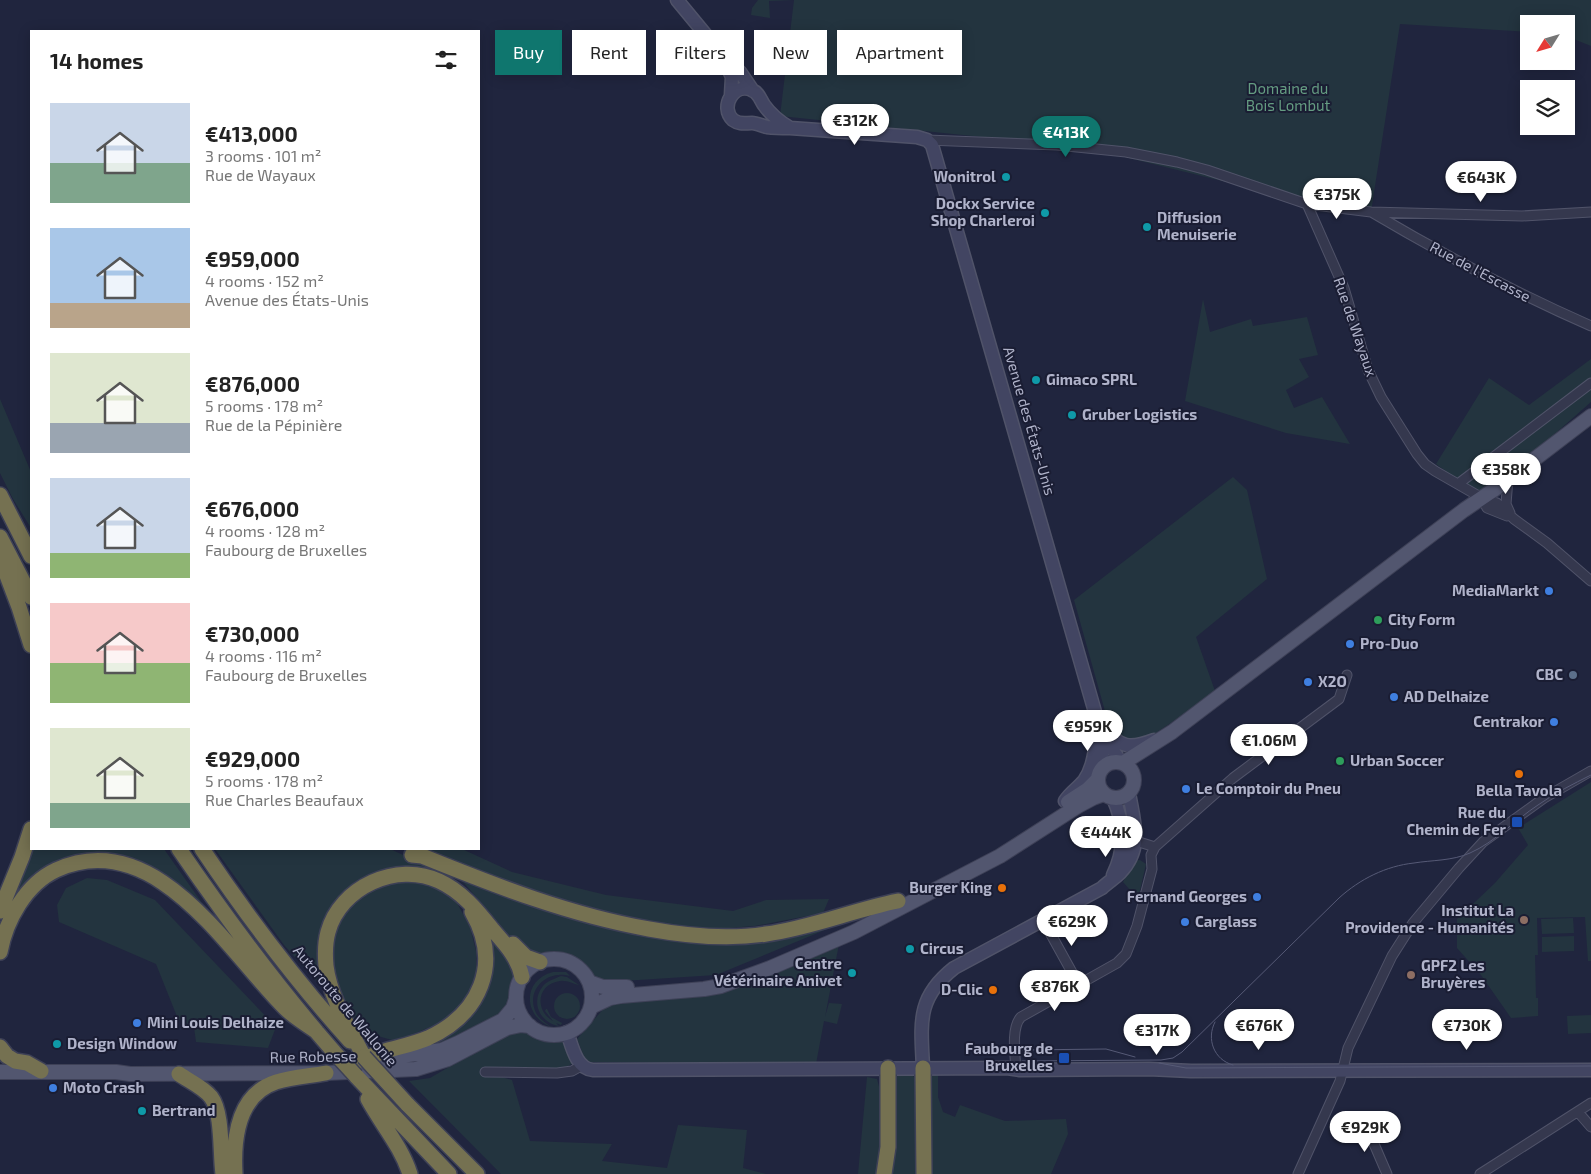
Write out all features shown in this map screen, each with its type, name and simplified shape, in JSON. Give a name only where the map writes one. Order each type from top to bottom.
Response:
[{"type":"highway","points":[[0,495],[30,554]]},
{"type":"highway","points":[[8,512],[30,538]]},
{"type":"highway","points":[[0,537],[30,595]]},
{"type":"highway","points":[[0,552],[1,560],[30,642]]},
{"type":"highway","points":[[0,911],[30,832]]},
{"type":"highway","name":"Autoroute de Wallonie","points":[[180,850],[256,956],[316,1031],[357,1066],[407,1104],[477,1174]]},
{"type":"highway","name":"Autoroute de Wallonie","points":[[203,850],[277,953],[343,1027]]},
{"type":"highway","points":[[405,852],[422,856],[489,883],[585,916],[676,934],[719,937],[764,935],[801,928],[872,906],[898,901]]},
{"type":"highway","points":[[405,852],[448,873],[473,896],[521,954],[540,962]]},
{"type":"highway","points":[[0,952],[9,922],[19,904],[32,888],[50,873],[70,864],[91,861],[111,862],[130,866],[148,873],[183,897],[200,913],[286,1010],[316,1031]]},
{"type":"highway","points":[[410,1174],[406,1160],[357,1066],[332,992],[326,967],[326,950],[328,932],[338,911],[361,888],[374,881],[406,874],[420,875],[439,880],[460,894],[472,905],[512,952],[519,964],[522,977]]},
{"type":"highway","points":[[357,1066],[429,1037],[453,1023],[465,1012],[474,999],[484,978],[485,950],[477,922],[460,894]]},
{"type":"highway","points":[[0,1047],[7,1056],[15,1061],[27,1063],[41,1071]]},
{"type":"highway","points":[[884,1174],[888,1146],[888,1068]]},
{"type":"highway","points":[[923,1068],[924,1174]]},
{"type":"highway","points":[[234,1174],[235,1141],[238,1124],[246,1104],[254,1095],[276,1082],[326,1073]]},
{"type":"highway","points":[[179,1074],[202,1089],[215,1104],[219,1119],[223,1174]]},
{"type":"highway","points":[[379,1108],[449,1174]]},
{"type":"main road","points":[[1108,796],[1099,786],[1098,779],[1104,766],[1110,762],[1126,766],[1140,764],[1160,749],[1172,732],[1591,416]]},
{"type":"main road","points":[[591,1007],[610,998],[620,996],[721,986],[770,968],[854,932],[1000,856],[1093,798],[1108,796],[1120,798],[1129,794],[1134,784],[1126,766]]},
{"type":"main road","points":[[589,982],[603,988],[619,988],[719,978],[808,943],[898,901],[997,848],[1088,789],[1098,779]]},
{"type":"main road","points":[[549,959],[559,959],[569,962],[584,974],[589,982],[592,998],[591,1007],[580,1025],[567,1032],[555,1035],[546,1034],[530,1026],[518,1009],[516,999],[519,984],[527,970],[540,962],[549,959]]},
{"type":"main road","name":"Rue Robesse","points":[[116,1072],[130,1067],[357,1066],[442,1050],[458,1044],[503,1020],[513,1008],[516,999]]},
{"type":"main road","name":"Rue Robesse","points":[[0,1072],[116,1072],[130,1074],[326,1073],[416,1069],[448,1059],[507,1028],[521,1025],[530,1026]]},
{"type":"street","points":[[677,0],[702,30]]},
{"type":"street","points":[[731,75],[731,95],[727,105],[732,119],[741,124],[751,123],[781,129],[790,128],[918,137],[927,140],[1057,145],[1126,152],[1206,170],[1307,204],[1371,212],[1522,216],[1591,212]]},
{"type":"street","points":[[742,75],[753,91],[759,96],[762,103],[778,120],[790,128]]},
{"type":"street","points":[[731,95],[739,90],[748,89],[753,91]]},
{"type":"street","points":[[751,123],[760,115],[762,103]]},
{"type":"street","name":"Avenue des États-Unis","points":[[927,140],[934,150],[1101,731],[1104,766]]},
{"type":"street","name":"Rue de Wayaux","points":[[1307,204],[1344,288],[1368,370],[1417,454],[1425,464],[1435,471],[1482,498],[1487,508],[1514,519],[1547,543],[1591,581]]},
{"type":"street","name":"Rue de l'Escasse","points":[[1371,212],[1466,266],[1591,326]]},
{"type":"street","points":[[1458,484],[1591,383]]},
{"type":"street","points":[[1508,479],[1506,504],[1514,519]]},
{"type":"street","points":[[1016,1069],[1015,1030],[1017,1021],[1117,963],[1126,954],[1137,926],[1152,869],[1153,851],[1233,778],[1339,699],[1347,674]]},
{"type":"street","points":[[1063,806],[1066,799],[1084,781],[1092,767],[1101,731],[1113,740],[1126,745],[1143,744],[1172,732]]},
{"type":"street","name":"Avenue des États-Unis","points":[[1101,731],[1114,752],[1126,766]]},
{"type":"street","points":[[1298,1174],[1340,1081],[1348,1048],[1392,956],[1413,923],[1483,842],[1558,789],[1591,772]]},
{"type":"street","points":[[923,1068],[922,1012],[926,1000],[942,977],[954,968],[1095,892],[1124,869],[1131,845],[1129,794]]},
{"type":"street","points":[[1108,796],[1119,810],[1131,845]]},
{"type":"street","points":[[1131,845],[1153,851]]},
{"type":"street","points":[[1043,920],[1079,985]]},
{"type":"street","points":[[567,1032],[581,1066],[593,1070],[1007,1068],[1191,1071],[1524,1065],[1542,1062],[1591,1061]]},
{"type":"street","points":[[485,1072],[557,1073],[572,1071],[581,1066]]},
{"type":"street","points":[[1344,1067],[1485,1071],[1591,1070]]},
{"type":"street","points":[[1480,1174],[1591,1103]]},
{"type":"street","points":[[1578,1112],[1591,1127]]},
{"type":"street","points":[[1366,1123],[1387,1174]]},
{"type":"green space","points":[[758,0],[794,0],[769,1],[770,18],[751,15],[752,8]]},
{"type":"green space","name":"Domaine du Bois Lombut","points":[[794,0],[1591,0],[1591,46],[1575,40],[1575,15],[1520,15],[1520,31],[1400,24],[1371,212],[1299,200],[1088,148],[780,116],[785,75],[827,75],[827,30],[790,30]]},
{"type":"green space","points":[[1203,299],[1210,332],[1251,319],[1253,326],[1307,317],[1318,355],[1299,359],[1309,377],[1286,390],[1294,408],[1322,397],[1350,444],[1286,433],[1185,401]]},
{"type":"green space","points":[[1591,359],[1591,402],[1482,498],[1436,464],[1489,378],[1529,405]]},
{"type":"green space","points":[[0,399],[30,470],[30,526],[0,473]]},
{"type":"green space","points":[[1233,477],[1247,490],[1267,579],[1196,637],[1215,691],[1138,745],[1113,740],[1074,600]]},
{"type":"green space","name":"Institut La Providence - Humanités","points":[[1591,782],[1591,961],[1588,961],[1585,917],[1537,918],[1538,955],[1535,955],[1538,1016],[1511,1018],[1481,975],[1457,948],[1457,919],[1495,883],[1528,845],[1518,828]]},
{"type":"green space","points":[[32,850],[165,850],[207,910],[160,872],[133,860],[104,854],[75,856],[52,865],[37,876],[9,906]]},
{"type":"green space","points":[[216,850],[392,850],[434,869],[453,883],[412,869],[336,905],[326,992],[284,945]]},
{"type":"green space","points":[[417,850],[464,850],[512,872],[606,895],[733,911],[766,900],[829,899],[823,913],[755,926],[704,930],[623,919],[561,902]]},
{"type":"green space","points":[[1140,860],[1146,864],[1138,899],[1123,882],[1134,861]]},
{"type":"green space","points":[[445,869],[510,899],[597,926],[657,937],[849,920],[716,975],[607,982],[593,976],[583,964],[572,956],[561,954],[542,955],[519,947],[464,883]]},
{"type":"green space","points":[[87,878],[107,880],[155,900],[276,1027],[268,1048],[196,1042],[194,1027],[178,1019],[156,964],[59,922],[57,905],[66,888]]},
{"type":"green space","points":[[415,880],[433,885],[456,901],[470,927],[476,951],[476,979],[464,1004],[440,1023],[409,1036],[392,1040],[374,1035],[353,1019],[341,998],[334,977],[331,956],[334,934],[341,915],[355,899],[383,883]]},
{"type":"green space","points":[[1573,918],[1574,933],[1542,934],[1541,919]]},
{"type":"green space","points":[[477,922],[519,964],[506,1010],[442,1050],[414,1043],[429,1037],[482,986]]},
{"type":"green space","points":[[1574,936],[1574,951],[1542,952],[1542,937]]},
{"type":"green space","points":[[839,944],[825,1017],[829,1003],[842,1004],[837,1024],[824,1021],[816,1064],[591,1062],[585,1060],[577,1039],[606,1006],[616,1000],[683,997]]},
{"type":"green space","points":[[553,972],[566,972],[570,976],[553,976],[546,979],[540,983],[533,997],[536,1013],[551,1027],[535,1015],[531,1007],[530,998],[531,990],[536,982],[543,976]]},
{"type":"green space","points":[[561,976],[567,977],[579,985],[563,981],[552,983],[543,992],[541,998],[543,1011],[553,1021],[545,1011],[547,1009],[551,1017],[562,1023],[561,1025],[556,1023],[559,1026],[552,1024],[542,1016],[537,1005],[537,999],[539,992],[545,984]]},
{"type":"green space","points":[[567,993],[576,997],[580,1006],[576,1015],[567,1019],[558,1015],[554,1006],[558,997]]},
{"type":"green space","points":[[1591,1015],[1591,1033],[1568,1034],[1567,1016]]},
{"type":"green space","points":[[521,1025],[537,1035],[564,1041],[573,1063],[557,1073],[488,1073],[512,1080],[530,1141],[612,1144],[602,1161],[667,1168],[678,1125],[747,1130],[743,1168],[766,1174],[501,1174],[409,1081],[430,1078]]},
{"type":"green space","points":[[902,1074],[912,1075],[917,1080],[918,1174],[888,1174],[895,1077]]},
{"type":"green space","points":[[938,1075],[938,1097],[943,1112],[955,1117],[960,1105],[1005,1121],[1066,1119],[1068,1134],[1051,1174],[924,1174],[923,1076]]},
{"type":"green space","points":[[867,1077],[877,1079],[881,1094],[879,1174],[858,1174]]},
{"type":"tram line","points":[[1022,1061],[1161,1060],[1173,1058],[1182,1052],[1339,898],[1356,885],[1374,874],[1393,867],[1449,859],[1470,853],[1488,843],[1544,801],[1591,775]]},
{"type":"tram line","points":[[1215,1022],[1211,1035],[1214,1048],[1221,1059],[1233,1065]]},
{"type":"tram line","points":[[1022,1050],[1106,1049],[1135,1057]]},
{"type":"tram line","points":[[1159,1063],[1186,1068],[1591,1066]]},
{"type":"place","name":"Wonitrol","points":[[1006,177]]},
{"type":"place","name":"Dockx Service Shop Charleroi","points":[[1045,213]]},
{"type":"place","name":"Diffusion Menuiserie","points":[[1147,227]]},
{"type":"place","name":"Gimaco SPRL","points":[[1036,380]]},
{"type":"place","name":"Gruber Logistics","points":[[1072,415]]},
{"type":"place","name":"MediaMarkt","points":[[1549,591]]},
{"type":"place","name":"City Form","points":[[1378,620]]},
{"type":"place","name":"Pro-Duo","points":[[1350,644]]},
{"type":"place","name":"CBC","points":[[1573,675]]},
{"type":"place","name":"X2O","points":[[1308,682]]},
{"type":"place","name":"AD Delhaize","points":[[1394,697]]},
{"type":"place","name":"Centrakor","points":[[1554,722]]},
{"type":"place","name":"Urban Soccer","points":[[1340,761]]},
{"type":"place","name":"Bella Tavola","points":[[1519,774]]},
{"type":"place","name":"Le Comptoir du Pneu","points":[[1186,789]]},
{"type":"place","name":"Rue du Chemin de Fer","points":[[1517,822]]},
{"type":"place","name":"Burger King","points":[[1002,888]]},
{"type":"place","name":"Fernand Georges","points":[[1257,897]]},
{"type":"place","name":"Institut La Providence - Humanités","points":[[1524,920]]},
{"type":"place","name":"Carglass","points":[[1185,922]]},
{"type":"place","name":"Circus","points":[[910,949]]},
{"type":"place","name":"Centre Vétérinaire Anivet","points":[[852,973]]},
{"type":"place","name":"GPF2 Les Bruyères","points":[[1411,975]]},
{"type":"place","name":"D-Clic","points":[[993,990]]},
{"type":"place","name":"Mini Louis Delhaize","points":[[137,1023]]},
{"type":"place","name":"Design Window","points":[[57,1044]]},
{"type":"place","name":"Faubourg de Bruxelles","points":[[1064,1058]]},
{"type":"place","name":"Moto Crash","points":[[53,1088]]},
{"type":"place","name":"Bertrand","points":[[142,1111]]}]
